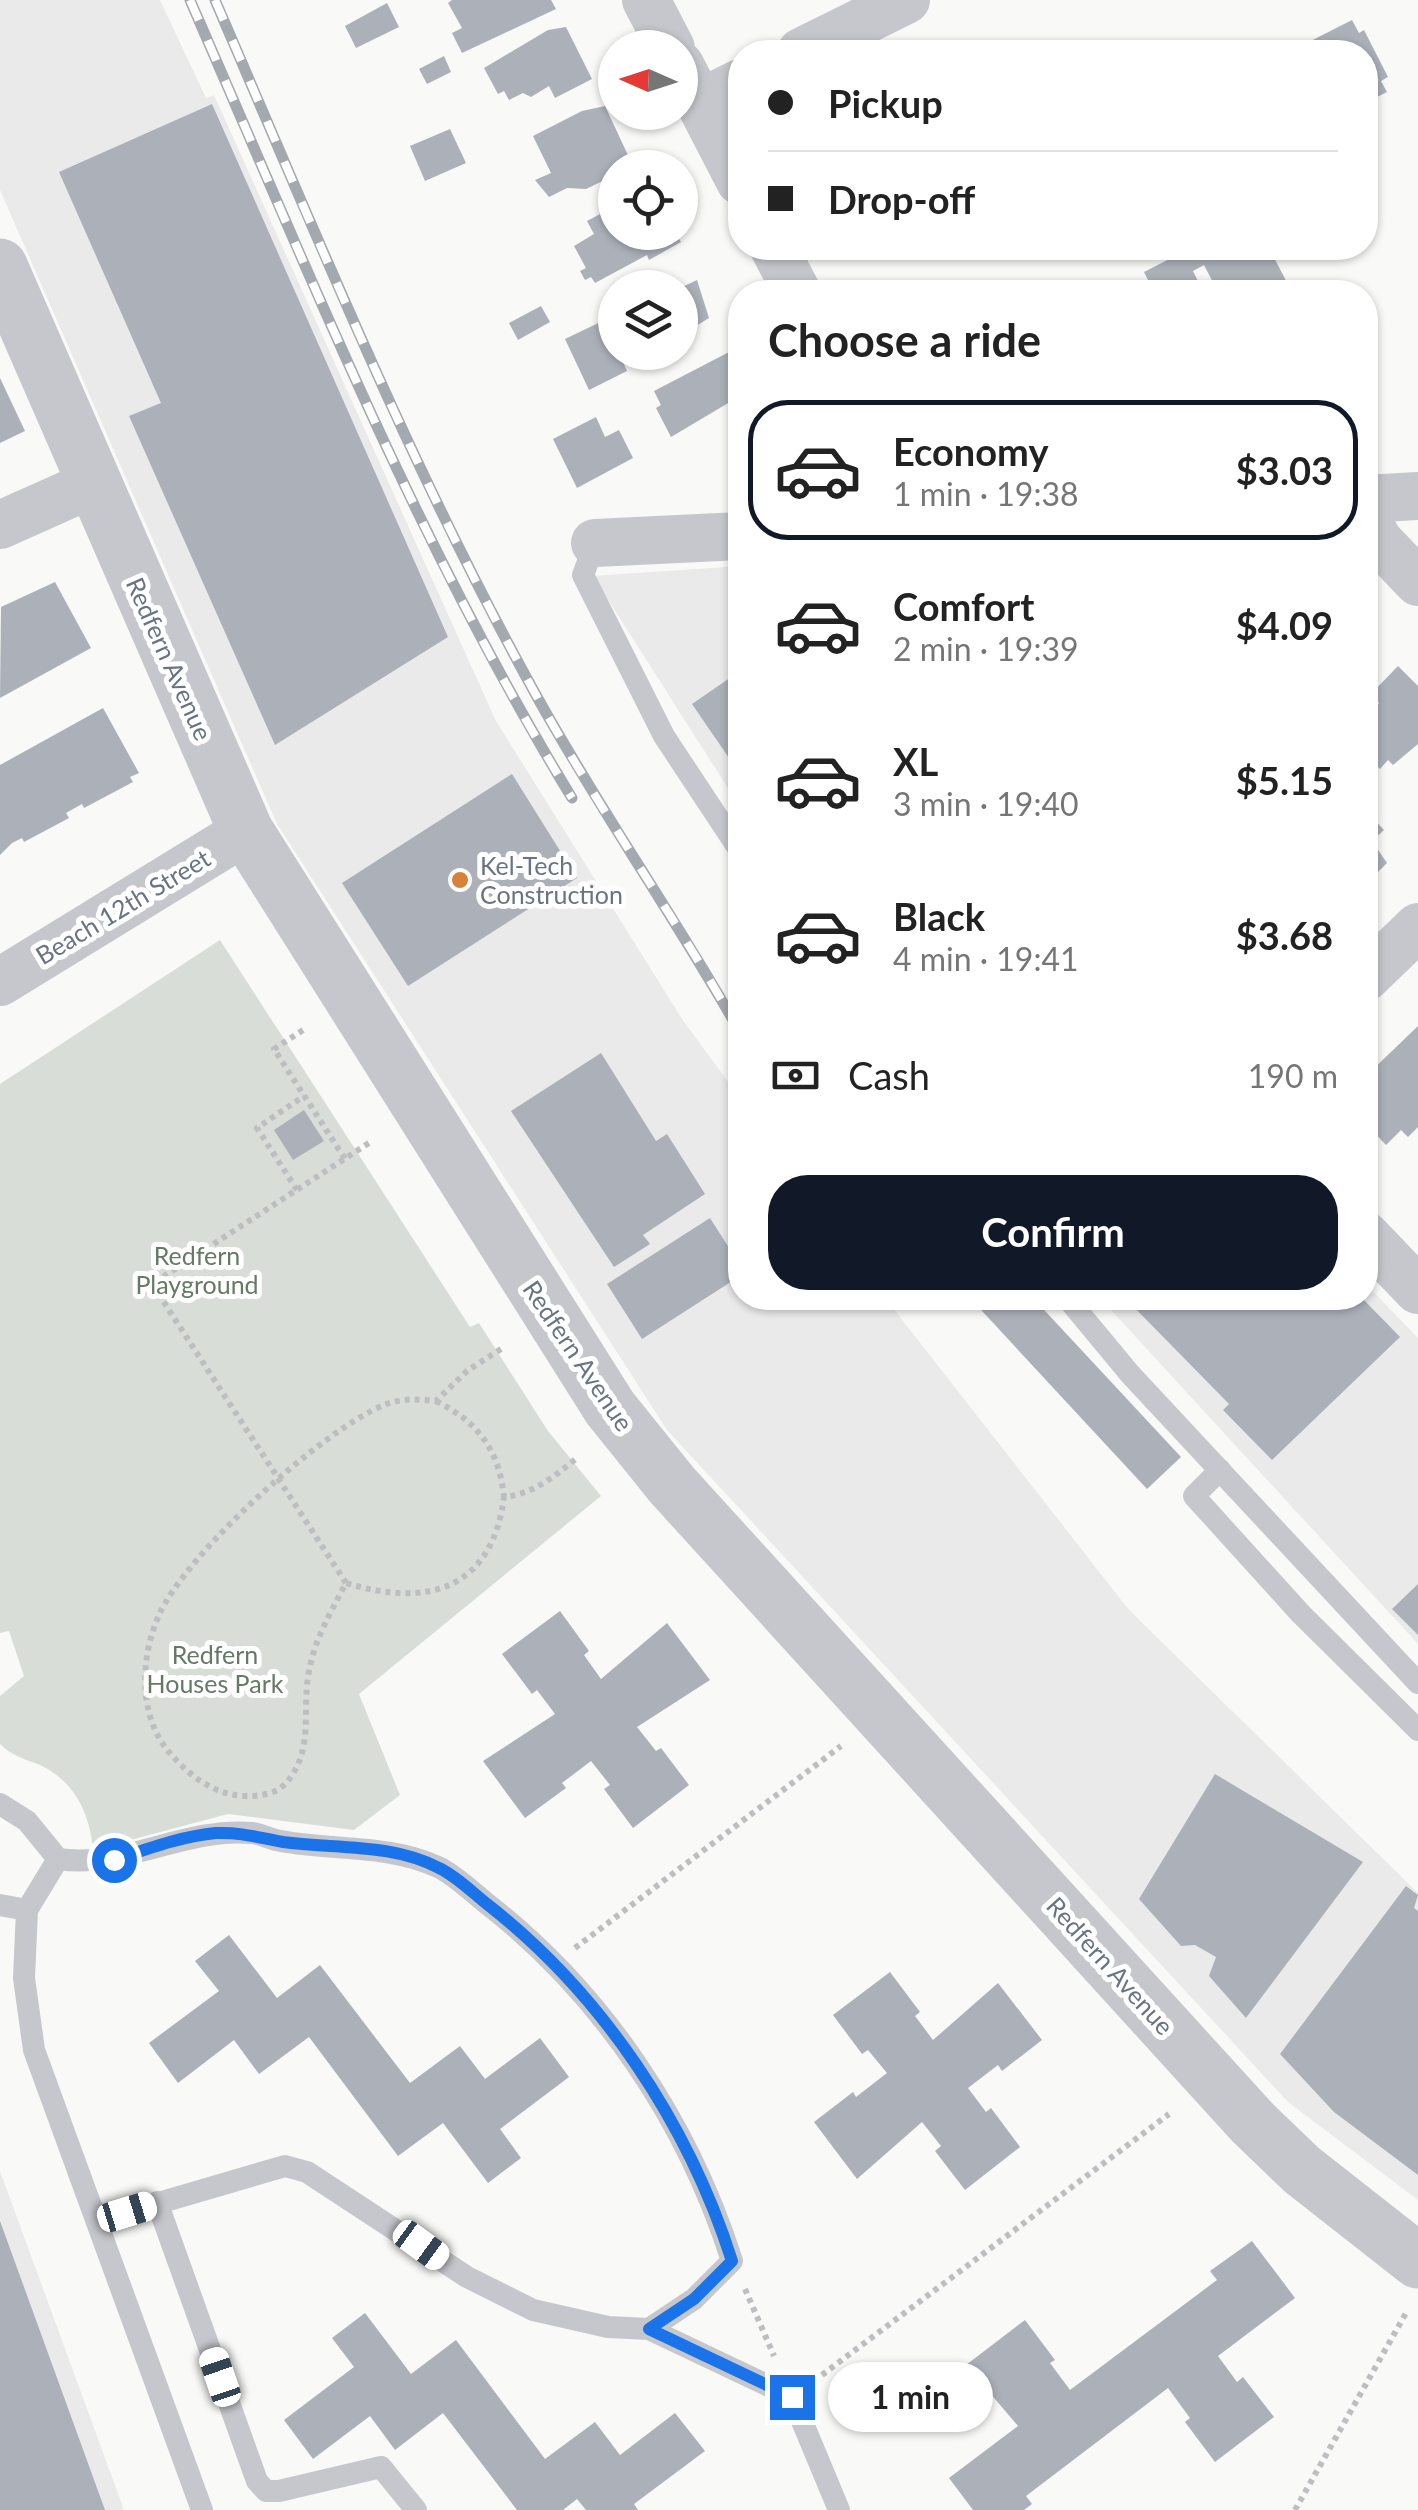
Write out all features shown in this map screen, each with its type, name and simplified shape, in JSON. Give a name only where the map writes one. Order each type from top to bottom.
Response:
[{"type":"street","points":[[646,0],[662,30]]},
{"type":"street","points":[[825,40],[906,0]]},
{"type":"street","points":[[707,84],[728,146]]},
{"type":"street","name":"Redfern Avenue","points":[[0,266],[246,831],[550,1318],[646,1454],[1253,2123],[1302,2170],[1418,2260]]},
{"type":"street","points":[[0,525],[92,484]]},
{"type":"street","points":[[1378,498],[1418,496]]},
{"type":"street","points":[[595,544],[728,537]]},
{"type":"street","points":[[1378,540],[1418,582]]},
{"type":"street","name":"Beach 12th Street","points":[[0,982],[246,831]]},
{"type":"street","points":[[1378,965],[1418,927]]},
{"type":"street","points":[[1378,1248],[1418,1290]]},
{"type":"lane","points":[[595,544],[583,575],[664,736],[728,833]]},
{"type":"lane","points":[[1077,1310],[1130,1374],[1418,1682]]},
{"type":"lane","points":[[1220,1470],[1194,1496],[1301,1614],[1418,1730]]},
{"type":"lane","points":[[0,1804],[27,1821],[58,1858],[114,1860],[214,1833],[255,1834],[280,1841],[400,1852],[442,1869],[514,1925],[594,2005],[652,2090],[711,2194],[732,2261],[694,2299],[649,2329]]},
{"type":"lane","points":[[58,1858],[27,1910],[24,1978],[34,2050],[202,2510]]},
{"type":"lane","points":[[0,1905],[27,1910]]},
{"type":"lane","points":[[97,2221],[285,2166],[307,2172],[467,2277],[533,2310],[608,2327],[649,2329],[792,2397],[839,2510]]},
{"type":"lane","points":[[157,2202],[257,2481],[266,2491],[280,2491],[382,2467],[416,2510]]},
{"type":"path","points":[[303,1030],[274,1049],[345,1158]]},
{"type":"path","points":[[297,1190],[257,1128],[304,1096]]},
{"type":"path","points":[[346,1583],[310,1666],[305,1700],[308,1736],[299,1766],[283,1787],[256,1796],[232,1794],[214,1789],[182,1767],[156,1737],[146,1699],[146,1658],[158,1616],[179,1580],[279,1480],[357,1418],[388,1403],[436,1401],[478,1428],[492,1448],[504,1497],[492,1545],[457,1582],[434,1592],[406,1596],[346,1583],[279,1480],[152,1284],[372,1141]]},
{"type":"path","points":[[436,1401],[467,1371],[501,1349]]},
{"type":"path","points":[[504,1497],[520,1495],[547,1482],[578,1458]]},
{"type":"path","points":[[554,1964],[840,1746]]},
{"type":"path","points":[[732,2261],[792,2397],[1169,2114]]},
{"type":"path","points":[[1295,2510],[1406,2313]]},
{"type":"shaded area","points":[[0,0],[160,0],[206,98],[214,95],[496,721],[682,1019],[728,1082],[728,1310],[894,1310],[1129,1610],[1418,1893],[1418,2200],[1288,2102],[667,1430],[277,824],[0,190]]},
{"type":"shaded area","points":[[728,567],[728,788],[593,576]]},
{"type":"shaded area","points":[[1378,1296],[1418,1338],[1418,1644],[1111,1310],[1378,1310]]},
{"type":"shaded area","points":[[0,2171],[124,2510],[0,2510]]},
{"type":"green space","points":[[220,940],[470,1327],[479,1323],[548,1431],[601,1496],[359,1694],[400,1795],[354,1830],[228,1814],[93,1850],[85,1813],[64,1781],[0,1744],[0,1696],[24,1676],[9,1631],[0,1633],[0,1084]]},
{"type":"building","points":[[551,0],[556,9],[462,53],[452,33],[462,28],[448,3]]},
{"type":"building","points":[[387,3],[399,27],[356,48],[345,26]]},
{"type":"building","points":[[1352,20],[1359,33],[1364,30],[1369,40],[1313,40]]},
{"type":"building","points":[[566,27],[592,79],[555,98],[549,86],[531,97],[523,93],[509,100],[504,91],[498,94],[484,68],[548,30]]},
{"type":"building","points":[[444,56],[451,72],[427,84],[419,69]]},
{"type":"building","points":[[1378,57],[1388,77],[1381,81],[1387,92],[1378,96]]},
{"type":"building","points":[[212,104],[448,637],[275,745],[129,416],[161,403],[59,172]]},
{"type":"building","points":[[598,108],[598,130],[616,130],[626,150],[598,150],[598,183],[586,189],[567,188],[549,197],[535,180],[551,173],[533,136],[582,111]]},
{"type":"building","points":[[450,129],[466,163],[425,181],[410,146]]},
{"type":"building","points":[[598,215],[598,250],[667,250],[649,260],[647,255],[619,270],[598,270],[595,283],[591,277],[585,280],[580,271],[586,268],[574,246],[594,234],[587,221]]},
{"type":"building","points":[[1167,260],[1275,260],[1286,280],[1212,280],[1204,265],[1193,271],[1198,280],[1148,280],[1144,272]]},
{"type":"building","points":[[698,283],[709,318],[698,325]]},
{"type":"building","points":[[541,306],[550,322],[518,340],[509,323]]},
{"type":"building","points":[[598,323],[598,370],[627,371],[589,390],[565,339]]},
{"type":"building","points":[[728,353],[728,403],[671,437],[656,408],[661,405],[654,391]]},
{"type":"building","points":[[0,378],[25,431],[0,443]]},
{"type":"building","points":[[596,417],[605,437],[619,430],[633,458],[577,488],[553,439]]},
{"type":"building","points":[[55,582],[91,648],[0,698],[1,607]]},
{"type":"building","points":[[1398,666],[1418,686],[1418,744],[1393,765],[1388,760],[1380,769],[1378,767],[1378,687]]},
{"type":"building","points":[[728,679],[728,756],[692,704]]},
{"type":"building","points":[[103,708],[139,773],[130,777],[133,782],[84,808],[82,804],[66,813],[69,818],[24,842],[22,838],[12,843],[0,855],[0,765]]},
{"type":"building","name":"Kel-Tech Construction","points":[[512,774],[577,878],[408,986],[342,883]]},
{"type":"building","points":[[1378,850],[1387,863],[1378,872]]},
{"type":"building","points":[[1418,1026],[1418,1127],[1408,1137],[1401,1130],[1386,1145],[1378,1137],[1378,1064]]},
{"type":"building","points":[[601,1053],[656,1141],[667,1134],[705,1194],[643,1235],[650,1244],[614,1267],[511,1111]]},
{"type":"building","points":[[304,1110],[324,1141],[293,1160],[274,1130]]},
{"type":"building","points":[[710,1218],[728,1246],[728,1284],[642,1339],[607,1284]]},
{"type":"building","points":[[981,1310],[1044,1310],[1181,1457],[1147,1489]]},
{"type":"building","points":[[1137,1310],[1374,1310],[1400,1337],[1272,1460],[1223,1410],[1229,1404]]},
{"type":"building","points":[[1418,1584],[1418,1635],[1392,1609]]},
{"type":"building","points":[[560,1611],[589,1651],[584,1655],[601,1679],[667,1623],[710,1680],[637,1727],[656,1751],[661,1748],[689,1785],[633,1828],[604,1789],[610,1785],[591,1761],[562,1783],[566,1788],[525,1818],[483,1761],[555,1714],[537,1690],[532,1694],[502,1654]]},
{"type":"building","points":[[1215,1774],[1363,1862],[1246,2018],[1209,1976],[1216,1957],[1195,1945],[1181,1946],[1139,1899]]},
{"type":"building","points":[[1406,1886],[1418,1895],[1414,1908],[1418,1911],[1418,2175],[1334,2112],[1280,2054]]},
{"type":"building","points":[[229,1935],[277,1998],[320,1965],[410,2083],[460,2046],[485,2079],[540,2038],[569,2077],[500,2129],[521,2158],[488,2183],[443,2123],[398,2156],[309,2037],[259,2074],[234,2040],[178,2083],[149,2043],[219,1991],[195,1961]]},
{"type":"building","points":[[890,1972],[920,2012],[915,2016],[933,2040],[998,1983],[1042,2040],[1002,2071],[998,2065],[968,2088],[986,2112],[991,2108],[1020,2147],[965,2190],[935,2151],[941,2146],[922,2122],[857,2179],[814,2122],[853,2092],[856,2097],[887,2073],[868,2050],[862,2054],[833,2015]]},
{"type":"building","points":[[0,2221],[105,2510],[0,2510]]},
{"type":"building","points":[[1252,2241],[1295,2298],[1218,2356],[1237,2382],[1243,2377],[1274,2417],[1215,2462],[1185,2422],[1190,2418],[1168,2388],[1026,2496],[1032,2504],[1024,2510],[973,2510],[949,2478],[1018,2426],[966,2365],[1025,2320],[1055,2360],[1050,2363],[1070,2390],[1217,2280],[1210,2271]]},
{"type":"building","points":[[365,2313],[411,2374],[456,2340],[545,2459],[595,2422],[620,2455],[675,2413],[705,2451],[634,2504],[638,2510],[586,2510],[577,2499],[563,2510],[517,2510],[443,2413],[395,2450],[370,2416],[313,2459],[284,2420],[354,2367],[332,2338]]},
{"type":"railway","points":[[190,0],[322,305],[415,506],[516,702],[572,798]]},
{"type":"railway","points":[[215,0],[367,351],[491,610],[560,737],[728,1012]]},
{"type":"place","name":"Kel-Tech Construction","points":[[460,880]]},
{"type":"route","points":[[114,1860],[214,1833],[255,1834],[280,1841],[400,1852],[442,1869],[514,1925],[594,2005],[652,2090],[711,2194],[732,2261],[694,2299],[649,2329],[792,2397]]},
{"type":"park label","name":"Redfern Playground","points":[[197,1270]]},
{"type":"park label","name":"Redfern Houses Park","points":[[215,1670]]}]
